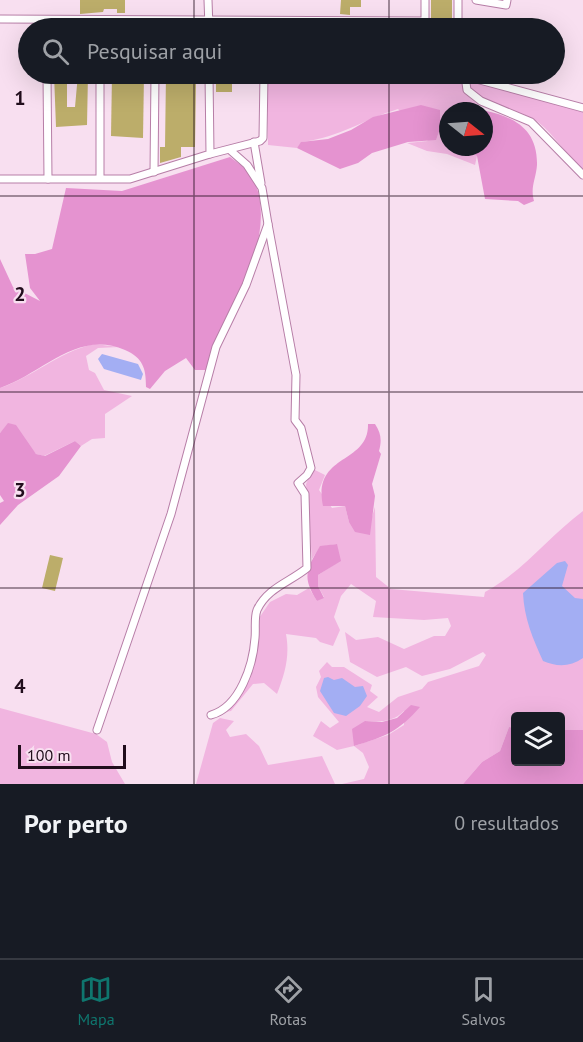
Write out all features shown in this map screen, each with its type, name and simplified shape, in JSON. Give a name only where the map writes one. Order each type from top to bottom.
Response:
[{"type":"street","points":[[208,0],[208,18]]},
{"type":"street","points":[[425,0],[425,18]]},
{"type":"street","points":[[458,0],[458,18]]},
{"type":"street","points":[[476,0],[506,5],[507,0]]},
{"type":"street","points":[[0,19],[18,19]]},
{"type":"street","points":[[47,84],[48,179]]},
{"type":"street","points":[[100,84],[100,178]]},
{"type":"street","points":[[154,172],[155,84]]},
{"type":"street","points":[[209,84],[210,154]]},
{"type":"street","points":[[0,179],[130,179],[260,141],[263,134],[264,84]]},
{"type":"street","points":[[464,84],[467,90],[481,101],[531,122],[583,175]]},
{"type":"street","points":[[494,84],[583,108]]},
{"type":"street","points":[[211,715],[219,713],[226,707],[243,683],[252,660],[257,611],[279,585],[296,577],[307,568],[305,494],[298,483],[307,476],[311,468],[301,428],[295,420],[296,375],[254,142]]},
{"type":"street","points":[[230,150],[247,165],[262,188]]},
{"type":"street","points":[[97,730],[171,514],[216,347],[246,285],[268,224]]},
{"type":"shaded area","points":[[268,84],[462,84],[463,92],[475,102],[439,102],[439,153],[407,143],[428,141],[398,109],[340,132],[302,142],[297,148],[268,145]]},
{"type":"shaded area","points":[[471,84],[486,84],[583,111],[583,169],[538,122],[520,113],[493,105],[493,102],[487,102],[475,94]]},
{"type":"shaded area","points":[[421,105],[439,110],[439,131],[436,140],[408,142],[372,153],[358,163],[340,169],[297,148],[301,142],[328,139],[351,130],[373,117]]},
{"type":"shaded area","points":[[493,113],[512,120],[530,136],[535,149],[537,165],[533,187],[534,201],[524,205],[518,201],[485,199],[477,156],[493,156]]},
{"type":"shaded area","points":[[452,156],[477,156],[475,165]]},
{"type":"shaded area","points":[[230,157],[248,172],[255,183],[260,205],[260,228],[247,278],[206,370],[195,370],[186,358],[165,371],[150,389],[146,387],[144,369],[136,356],[108,345],[91,345],[60,356],[0,388],[0,259],[13,287],[40,301],[30,288],[25,254],[35,254],[52,249],[66,188],[122,191]]},
{"type":"shaded area","points":[[94,344],[119,347],[98,348],[86,356],[89,370],[95,373],[104,390],[132,396],[105,414],[105,438],[92,439],[81,446],[75,441],[44,456],[36,454],[8,424],[0,433],[0,388],[68,353]]},
{"type":"shaded area","points":[[8,423],[16,425],[36,454],[45,456],[75,441],[81,446],[59,476],[18,505],[0,525],[0,503],[4,501],[0,495],[0,433]]},
{"type":"shaded area","points":[[368,424],[375,424],[381,440],[379,451],[381,454],[372,484],[375,496],[370,535],[355,532],[349,522],[345,506],[323,506],[322,489],[326,477],[333,468],[360,447],[366,437]]},
{"type":"shaded area","points":[[313,469],[325,475],[319,490],[332,508],[345,506],[349,522],[370,523],[375,507],[376,577],[391,589],[484,597],[485,592],[512,574],[583,511],[583,730],[565,730],[565,712],[511,712],[511,727],[509,727],[500,751],[482,762],[463,784],[342,784],[364,779],[369,767],[363,753],[354,746],[337,750],[313,736],[321,721],[330,728],[339,722],[318,697],[316,687],[321,677],[319,671],[327,662],[332,667],[344,667],[372,685],[370,691],[378,697],[367,707],[379,712],[398,697],[422,689],[428,682],[479,666],[486,655],[483,652],[450,669],[422,676],[406,667],[377,677],[350,662],[345,632],[356,640],[378,637],[404,649],[434,636],[445,636],[451,626],[448,618],[424,620],[373,617],[376,601],[351,584],[341,596],[334,617],[340,630],[333,646],[320,642],[316,638],[286,634],[286,664],[277,694],[264,683],[253,684],[231,711],[225,712],[251,673],[258,648],[259,618],[270,602],[286,594],[297,595],[309,588],[317,601],[324,597],[318,586],[318,575],[340,561],[336,544],[320,547],[312,559],[306,484]],"holes":[[[404,711],[404,725],[388,735],[354,746],[366,721],[386,720]]]},
{"type":"shaded area","points":[[337,544],[341,561],[318,575],[318,586],[324,598],[317,601],[309,586],[309,568],[320,546]]},
{"type":"shaded area","points":[[411,705],[420,707],[398,728],[354,746],[352,729],[365,721],[382,722],[397,718]]},
{"type":"shaded area","points":[[0,708],[96,734],[107,742],[112,762],[125,784],[0,784]]},
{"type":"shaded area","points":[[220,718],[234,721],[226,730],[230,737],[246,734],[259,746],[268,765],[322,756],[335,784],[196,784],[213,723]]},
{"type":"shaded area","points":[[509,727],[511,727],[511,766],[565,766],[565,730],[583,730],[583,784],[463,784],[482,762],[500,751]]},
{"type":"water","points":[[102,354],[138,364],[143,374],[141,380],[104,369],[98,359]]},
{"type":"water","points":[[565,561],[568,565],[562,586],[575,598],[583,599],[583,658],[573,663],[558,665],[543,661],[527,620],[523,593],[557,563]]},
{"type":"water","points":[[324,678],[334,680],[342,678],[355,687],[363,686],[367,696],[360,706],[346,716],[334,713],[320,691]]},
{"type":"building","points":[[80,0],[125,0],[125,13],[117,13],[117,9],[104,9],[103,12],[80,14]]},
{"type":"building","points":[[341,0],[361,0],[361,7],[350,7],[350,15],[340,14]]},
{"type":"building","points":[[431,0],[452,0],[452,18],[431,18]]},
{"type":"building","points":[[54,84],[67,84],[67,107],[75,107],[77,84],[88,84],[87,125],[56,127]]},
{"type":"building","points":[[112,84],[144,84],[143,138],[111,136]]},
{"type":"building","points":[[166,84],[196,84],[195,147],[181,147],[181,157],[160,163],[160,147],[165,147]]},
{"type":"building","points":[[216,84],[232,84],[232,92],[216,92]]},
{"type":"building","points":[[50,555],[63,558],[55,591],[42,588]]}]
